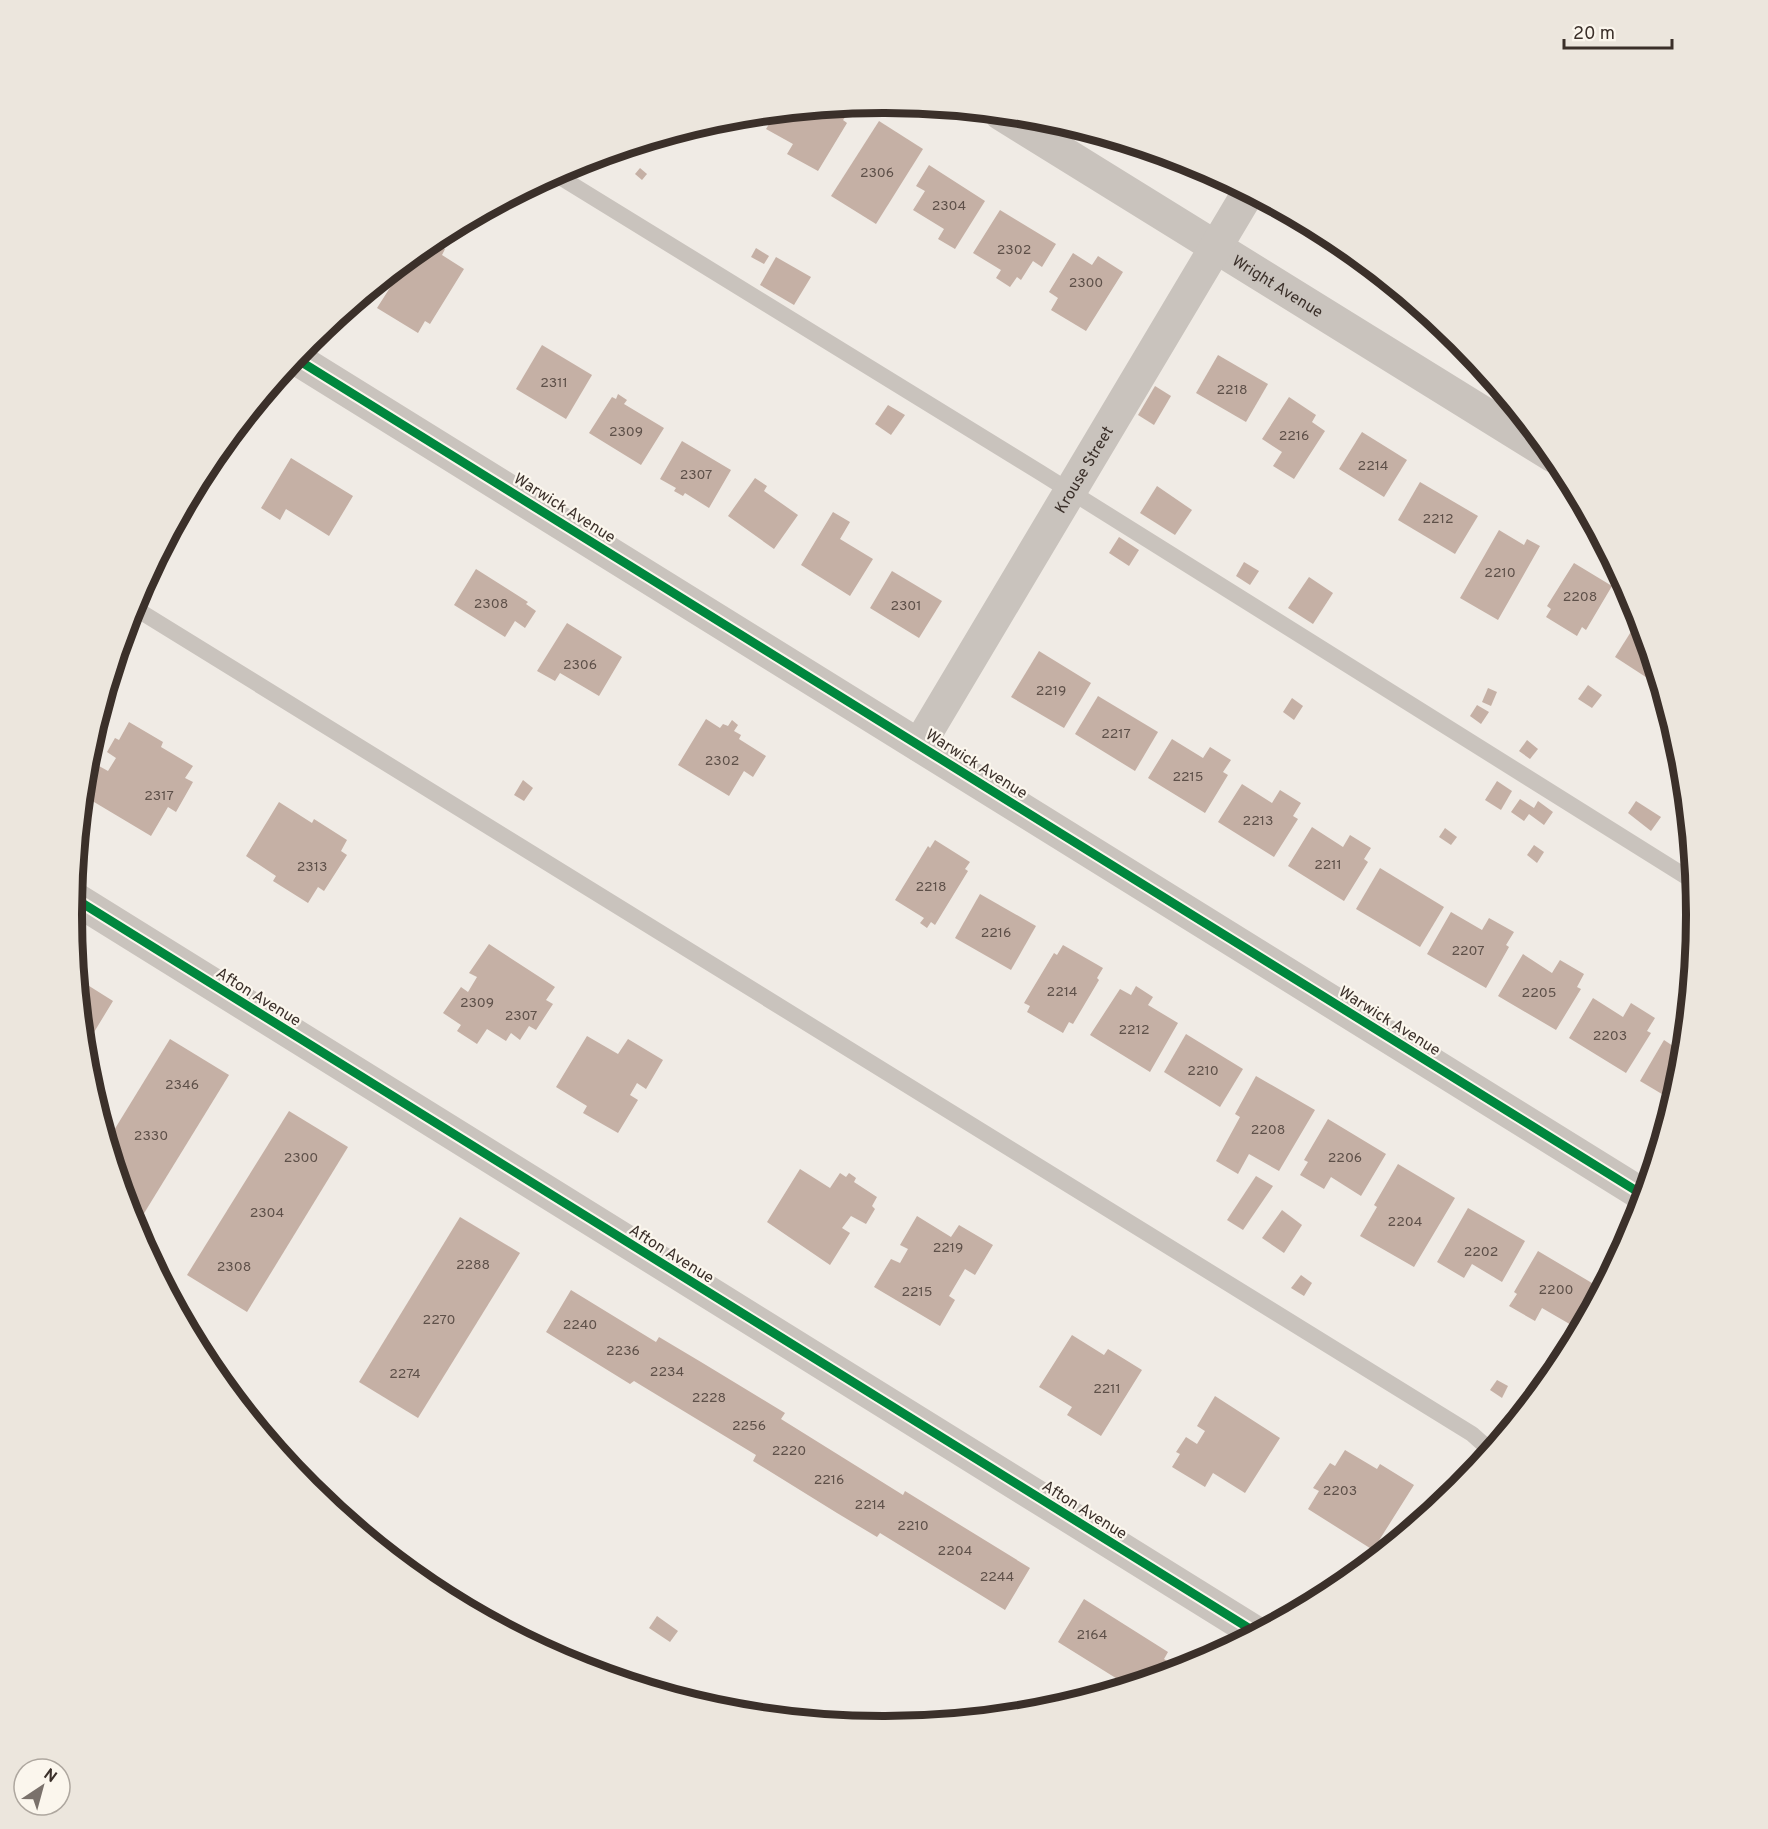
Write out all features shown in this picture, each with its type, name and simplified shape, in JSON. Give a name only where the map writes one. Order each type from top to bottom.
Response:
[{"type":"street","name":"Wright Avenue","points":[[1019,125],[1531,442]]},
{"type":"street","name":"Krouse Street","points":[[919,745],[1244,199]]},
{"type":"street","name":"Warwick Avenue","points":[[303,363],[1636,1191]]},
{"type":"street","name":"Afton Avenue","points":[[82,903],[1248,1628]]},
{"type":"lane","points":[[565,180],[1070,491],[1685,876]]},
{"type":"lane","points":[[142,612],[1462,1427],[1485,1446]]},
{"type":"building","points":[[847,115],[843,120],[847,123],[818,171],[787,154],[793,144],[766,129],[771,121]]},
{"type":"building","points":[[879,121],[923,149],[876,224],[831,196]]},
{"type":"building","points":[[929,165],[985,201],[955,249],[938,239],[944,229],[913,210],[925,191],[916,186]]},
{"type":"building","points":[[640,168],[647,174],[642,180],[635,174]]},
{"type":"building","points":[[1000,210],[1056,244],[1042,267],[1033,261],[1021,280],[1017,277],[1010,287],[996,278],[1001,270],[973,253]]},
{"type":"building","points":[[441,247],[445,249],[442,255],[464,269],[430,324],[425,321],[418,333],[377,308],[395,280]]},
{"type":"building","points":[[756,248],[769,256],[764,264],[751,257]]},
{"type":"building","points":[[1073,253],[1092,265],[1098,256],[1123,272],[1086,331],[1051,310],[1058,298],[1049,292]]},
{"type":"building","points":[[776,257],[811,277],[794,305],[760,285]]},
{"type":"building","points":[[542,345],[592,375],[566,419],[516,389]]},
{"type":"building","points":[[1218,355],[1268,384],[1246,422],[1196,393]]},
{"type":"building","points":[[1155,386],[1171,396],[1154,425],[1138,415]]},
{"type":"building","points":[[618,394],[627,400],[624,404],[664,428],[641,465],[589,433],[612,397],[616,399]]},
{"type":"building","points":[[1289,397],[1316,415],[1312,422],[1325,431],[1294,479],[1273,466],[1282,452],[1262,439]]},
{"type":"building","points":[[888,405],[905,415],[891,435],[875,424]]},
{"type":"building","points":[[1362,432],[1407,460],[1384,497],[1339,469]]},
{"type":"building","points":[[682,441],[731,470],[709,508],[685,493],[683,496],[674,491],[676,488],[660,479]]},
{"type":"building","points":[[291,458],[353,496],[329,536],[286,509],[280,520],[261,508]]},
{"type":"building","points":[[755,478],[767,486],[764,491],[798,515],[774,549],[728,516]]},
{"type":"building","points":[[1420,482],[1478,516],[1455,554],[1398,520]]},
{"type":"building","points":[[1157,486],[1192,510],[1175,535],[1140,513]]},
{"type":"building","points":[[833,512],[850,522],[840,539],[873,559],[850,596],[801,565]]},
{"type":"building","points":[[1499,530],[1524,545],[1527,539],[1540,546],[1498,620],[1460,598]]},
{"type":"building","points":[[1119,537],[1139,550],[1129,566],[1109,553]]},
{"type":"building","points":[[1244,562],[1259,571],[1250,585],[1236,576]]},
{"type":"building","points":[[1574,563],[1612,586],[1586,630],[1582,627],[1577,636],[1546,617],[1551,609],[1547,606]]},
{"type":"building","points":[[476,569],[528,602],[526,604],[536,611],[525,628],[515,621],[505,637],[454,605]]},
{"type":"building","points":[[892,571],[942,601],[919,638],[870,608]]},
{"type":"building","points":[[1309,577],[1333,593],[1313,624],[1288,608]]},
{"type":"building","points":[[567,623],[622,657],[599,696],[560,673],[555,681],[537,671]]},
{"type":"building","points":[[1632,630],[1650,680],[1615,657]]},
{"type":"building","points":[[1039,651],[1091,683],[1064,728],[1011,697]]},
{"type":"building","points":[[1588,685],[1602,695],[1592,708],[1578,699]]},
{"type":"building","points":[[1488,688],[1497,692],[1491,706],[1482,702]]},
{"type":"building","points":[[1098,696],[1158,732],[1135,771],[1075,734]]},
{"type":"building","points":[[1292,698],[1303,706],[1294,720],[1283,712]]},
{"type":"building","points":[[1477,705],[1489,712],[1481,724],[1470,716]]},
{"type":"building","points":[[706,719],[720,728],[723,724],[728,726],[732,720],[738,725],[734,731],[741,735],[739,739],[766,756],[753,777],[744,771],[729,796],[678,765]]},
{"type":"building","points":[[129,722],[163,742],[161,747],[193,766],[185,778],[193,782],[176,812],[168,807],[151,836],[91,800],[95,773],[99,766],[108,771],[116,758],[107,752],[115,738],[119,740]]},
{"type":"building","points":[[1172,739],[1203,758],[1210,747],[1231,760],[1223,772],[1228,775],[1205,813],[1148,778]]},
{"type":"building","points":[[1527,740],[1538,749],[1530,759],[1519,751]]},
{"type":"building","points":[[523,780],[533,788],[524,801],[514,795]]},
{"type":"building","points":[[1497,781],[1512,791],[1501,810],[1485,800]]},
{"type":"building","points":[[1242,784],[1272,803],[1280,790],[1301,803],[1293,816],[1298,819],[1274,857],[1218,822]]},
{"type":"building","points":[[1520,799],[1534,808],[1538,801],[1553,812],[1544,825],[1529,814],[1524,821],[1511,812]]},
{"type":"building","points":[[1636,801],[1661,817],[1651,831],[1628,813]]},
{"type":"building","points":[[279,802],[312,823],[314,819],[347,840],[341,851],[347,855],[324,891],[318,887],[308,903],[273,881],[276,876],[246,856]]},
{"type":"building","points":[[1312,827],[1343,847],[1350,835],[1371,848],[1364,859],[1368,862],[1344,901],[1288,866]]},
{"type":"building","points":[[1445,828],[1457,837],[1451,845],[1439,837]]},
{"type":"building","points":[[935,840],[970,862],[965,869],[968,871],[935,925],[931,922],[927,928],[920,923],[924,918],[895,900],[928,846],[930,848]]},
{"type":"building","points":[[1534,845],[1544,852],[1537,863],[1527,855]]},
{"type":"building","points":[[1380,868],[1444,907],[1420,947],[1356,909]]},
{"type":"building","points":[[980,894],[1036,926],[1011,970],[955,938]]},
{"type":"building","points":[[1451,912],[1482,930],[1489,918],[1514,932],[1506,945],[1509,947],[1486,988],[1427,954]]},
{"type":"building","points":[[489,944],[555,987],[546,1000],[553,1004],[536,1030],[529,1026],[520,1040],[511,1033],[506,1041],[487,1029],[477,1044],[457,1031],[461,1025],[443,1013],[461,987],[468,992],[477,977],[469,973]]},
{"type":"building","points":[[1063,945],[1103,968],[1097,978],[1099,980],[1073,1024],[1069,1022],[1063,1033],[1027,1012],[1030,1006],[1024,1003],[1054,953],[1057,955]]},
{"type":"building","points":[[1523,954],[1552,973],[1560,960],[1584,974],[1577,987],[1581,989],[1556,1030],[1498,996]]},
{"type":"building","points":[[86,984],[113,1001],[92,1036]]},
{"type":"building","points":[[1136,986],[1153,997],[1148,1005],[1178,1023],[1150,1072],[1090,1035],[1120,989],[1131,995]]},
{"type":"building","points":[[1593,998],[1623,1017],[1631,1003],[1655,1018],[1647,1031],[1651,1033],[1626,1073],[1569,1038]]},
{"type":"building","points":[[1186,1034],[1243,1069],[1220,1107],[1164,1072]]},
{"type":"building","points":[[587,1036],[618,1054],[628,1039],[663,1060],[646,1089],[637,1083],[630,1095],[638,1100],[618,1133],[583,1113],[587,1106],[556,1087]]},
{"type":"building","points":[[170,1039],[229,1075],[142,1216],[113,1132]]},
{"type":"building","points":[[1664,1040],[1674,1047],[1664,1095],[1640,1081]]},
{"type":"building","points":[[1256,1076],[1315,1110],[1279,1171],[1249,1154],[1238,1174],[1216,1161],[1240,1117],[1235,1114]]},
{"type":"building","points":[[289,1111],[348,1147],[247,1312],[187,1275]]},
{"type":"building","points":[[1328,1119],[1386,1154],[1361,1196],[1331,1177],[1324,1189],[1300,1175],[1308,1162],[1304,1160]]},
{"type":"building","points":[[1398,1164],[1455,1198],[1414,1267],[1360,1236],[1377,1207],[1374,1205]]},
{"type":"building","points":[[800,1169],[830,1188],[840,1173],[846,1177],[849,1173],[856,1178],[854,1182],[877,1197],[872,1206],[875,1209],[866,1224],[851,1216],[842,1228],[850,1233],[830,1265],[767,1222]]},
{"type":"building","points":[[1256,1176],[1273,1186],[1243,1230],[1227,1220]]},
{"type":"building","points":[[1468,1208],[1525,1241],[1502,1282],[1472,1264],[1464,1278],[1437,1262]]},
{"type":"building","points":[[1282,1210],[1302,1225],[1284,1253],[1262,1238]]},
{"type":"building","points":[[917,1216],[951,1237],[959,1225],[993,1245],[975,1275],[965,1269],[949,1296],[955,1300],[940,1326],[874,1287],[891,1259],[900,1263],[908,1249],[900,1245]]},
{"type":"building","points":[[460,1217],[520,1253],[418,1418],[359,1382]]},
{"type":"building","points":[[1538,1251],[1595,1285],[1572,1325],[1542,1308],[1535,1321],[1509,1306],[1517,1294],[1514,1292]]},
{"type":"building","points":[[1301,1275],[1312,1283],[1304,1296],[1291,1288]]},
{"type":"building","points":[[571,1290],[656,1342],[659,1337],[701,1362],[785,1413],[781,1419],[903,1495],[905,1491],[1030,1568],[1005,1610],[880,1533],[877,1537],[837,1513],[753,1461],[756,1455],[634,1381],[630,1384],[546,1332]]},
{"type":"building","points":[[1072,1335],[1104,1355],[1108,1349],[1142,1370],[1101,1436],[1067,1415],[1072,1407],[1039,1387]]},
{"type":"building","points":[[1497,1380],[1508,1386],[1502,1398],[1490,1390]]},
{"type":"building","points":[[1215,1396],[1280,1438],[1245,1493],[1213,1473],[1205,1487],[1172,1467],[1180,1454],[1176,1452],[1186,1437],[1197,1444],[1205,1431],[1197,1426]]},
{"type":"building","points":[[1345,1450],[1377,1469],[1380,1464],[1414,1485],[1372,1550],[1308,1509],[1319,1491],[1313,1488],[1330,1463],[1335,1466]]},
{"type":"building","points":[[1084,1599],[1168,1652],[1164,1659],[1170,1663],[1119,1680],[1058,1642]]},
{"type":"building","points":[[657,1616],[678,1631],[670,1642],[649,1628]]},
{"type":"cycle path","points":[[303,363],[1636,1191]]},
{"type":"cycle path","points":[[82,903],[1248,1628]]}]
